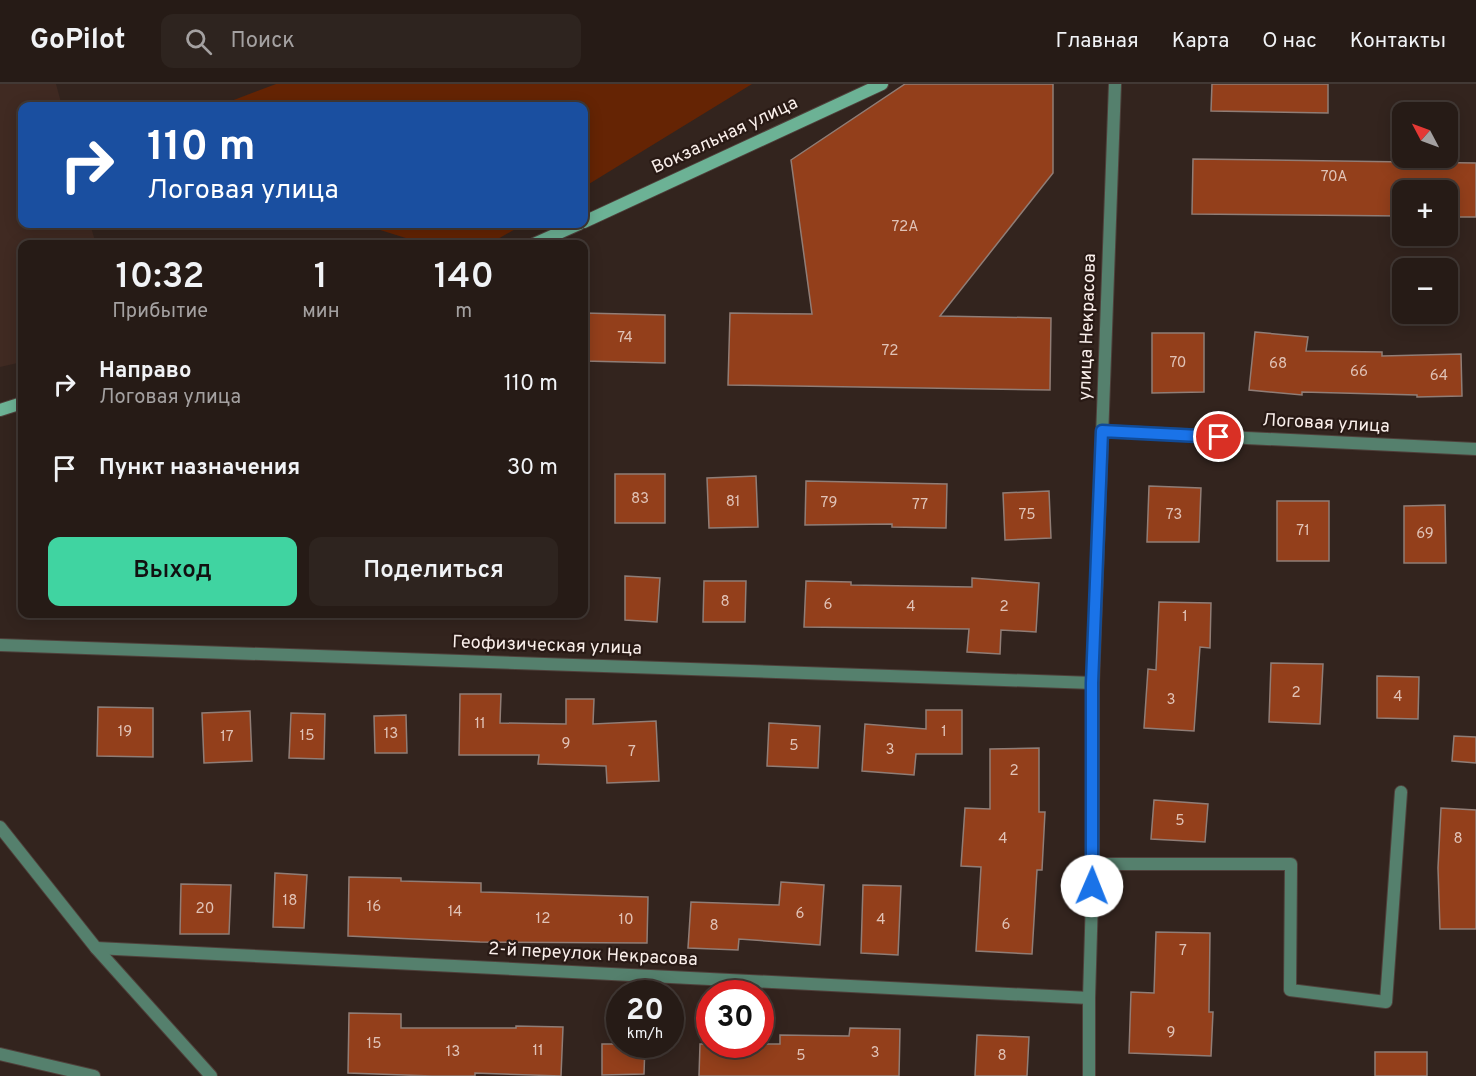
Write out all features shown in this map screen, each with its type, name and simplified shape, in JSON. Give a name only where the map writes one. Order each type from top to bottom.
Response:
[{"type":"main road","name":"Вокзальная улица","points":[[588,220],[882,84]]},
{"type":"main road","points":[[543,240],[570,228]]},
{"type":"main road","points":[[0,410],[18,405]]},
{"type":"street","name":"улица Некрасова","points":[[1089,1076],[1093,864],[1092,683],[1115,84]]},
{"type":"street","name":"Логовая улица","points":[[1102,431],[1476,449]]},
{"type":"street","name":"Геофизическая улица","points":[[0,645],[1092,683]]},
{"type":"street","points":[[1093,864],[1291,864],[1290,990],[1386,1002],[1401,792]]},
{"type":"street","points":[[0,827],[96,948],[211,1076]]},
{"type":"street","name":"2-й переулок Некрасова","points":[[96,948],[1089,998]]},
{"type":"street","points":[[0,1054],[94,1076]]},
{"type":"shaded area","points":[[0,84],[56,84],[61,102],[18,102],[18,228],[91,228],[95,240],[18,240],[18,363],[0,367]]},
{"type":"shaded area","points":[[276,84],[752,84],[588,185],[588,102],[229,102]]},
{"type":"shaded area","points":[[374,228],[517,228],[496,240],[412,240]]},
{"type":"building","points":[[905,84],[1053,84],[1053,173],[940,316],[1051,318],[1050,390],[728,385],[730,313],[812,314],[791,160]]},
{"type":"building","points":[[1212,84],[1328,84],[1328,113],[1211,111]]},
{"type":"building","points":[[1193,159],[1392,162],[1392,168],[1458,168],[1458,163],[1476,163],[1476,217],[1458,217],[1458,180],[1392,180],[1392,216],[1192,214]]},
{"type":"building","points":[[588,313],[665,315],[665,363],[588,361]]},
{"type":"building","points":[[1255,332],[1308,337],[1306,351],[1382,352],[1382,356],[1461,354],[1462,396],[1417,397],[1417,395],[1302,392],[1302,395],[1249,390]]},
{"type":"building","points":[[1152,333],[1204,333],[1204,392],[1152,393]]},
{"type":"building","points":[[615,474],[665,474],[665,523],[615,523]]},
{"type":"building","points":[[756,476],[758,527],[709,528],[707,478]]},
{"type":"building","points":[[806,481],[947,484],[946,528],[892,527],[892,524],[805,525]]},
{"type":"building","points":[[1149,486],[1201,488],[1199,542],[1147,542]]},
{"type":"building","points":[[1049,491],[1051,538],[1005,540],[1003,493]]},
{"type":"building","points":[[1277,501],[1329,501],[1329,561],[1277,561]]},
{"type":"building","points":[[1445,505],[1446,563],[1404,563],[1404,506]]},
{"type":"building","points":[[625,576],[660,578],[657,622],[625,620]]},
{"type":"building","points":[[972,578],[1039,583],[1036,632],[1001,630],[1000,654],[967,652],[969,629],[804,627],[806,581],[851,582],[851,585],[972,587]]},
{"type":"building","points":[[704,581],[746,581],[745,622],[703,622]]},
{"type":"building","points":[[1159,602],[1211,603],[1210,648],[1200,647],[1194,731],[1144,728],[1148,669],[1156,670]]},
{"type":"building","points":[[1271,663],[1323,664],[1320,724],[1269,722]]},
{"type":"building","points":[[1377,676],[1419,677],[1418,719],[1377,718]]},
{"type":"building","points":[[460,694],[501,694],[500,723],[566,724],[566,699],[594,699],[593,724],[656,721],[659,781],[607,783],[606,766],[538,764],[539,755],[459,755]]},
{"type":"building","points":[[98,707],[153,708],[153,757],[97,756]]},
{"type":"building","points":[[926,710],[962,710],[962,754],[916,754],[914,775],[862,771],[865,724],[926,729]]},
{"type":"building","points":[[250,711],[252,761],[204,763],[202,713]]},
{"type":"building","points":[[291,713],[325,714],[324,759],[289,758]]},
{"type":"building","points":[[406,715],[407,753],[375,753],[374,716]]},
{"type":"building","points":[[769,723],[820,726],[818,768],[767,766]]},
{"type":"building","points":[[1454,736],[1476,737],[1476,763],[1452,761]]},
{"type":"building","points":[[1039,748],[1039,812],[1045,812],[1042,870],[1037,870],[1032,954],[976,951],[981,867],[961,866],[965,808],[990,809],[990,749]]},
{"type":"building","points":[[1154,800],[1208,804],[1205,842],[1151,839]]},
{"type":"building","points":[[1441,808],[1476,810],[1476,929],[1440,929],[1438,868]]},
{"type":"building","points":[[275,873],[307,875],[304,928],[273,927]]},
{"type":"building","points":[[349,877],[481,883],[481,892],[648,897],[647,943],[480,942],[348,936]]},
{"type":"building","points":[[781,882],[824,885],[820,945],[739,939],[738,950],[688,948],[691,902],[779,905]]},
{"type":"building","points":[[181,884],[231,885],[229,934],[180,934]]},
{"type":"building","points":[[863,885],[901,886],[898,955],[861,953]]},
{"type":"building","points":[[1156,932],[1210,933],[1209,1012],[1213,1012],[1211,1056],[1129,1053],[1131,992],[1154,993]]},
{"type":"building","points":[[349,1013],[401,1014],[401,1028],[563,1027],[561,1076],[475,1073],[475,1076],[432,1076],[348,1073]]},
{"type":"building","points":[[850,1028],[900,1029],[899,1076],[699,1076],[700,1058],[774,1058],[774,1044],[780,1044],[780,1035],[849,1036]]},
{"type":"building","points":[[977,1035],[1029,1037],[1027,1076],[975,1076]]},
{"type":"building","points":[[602,1044],[606,1044],[606,1058],[645,1058],[644,1074],[602,1075]]},
{"type":"building","points":[[1375,1052],[1427,1052],[1427,1076],[1375,1076]]},
{"type":"route","points":[[1092,886],[1092,683],[1102,431],[1219,437]]}]
